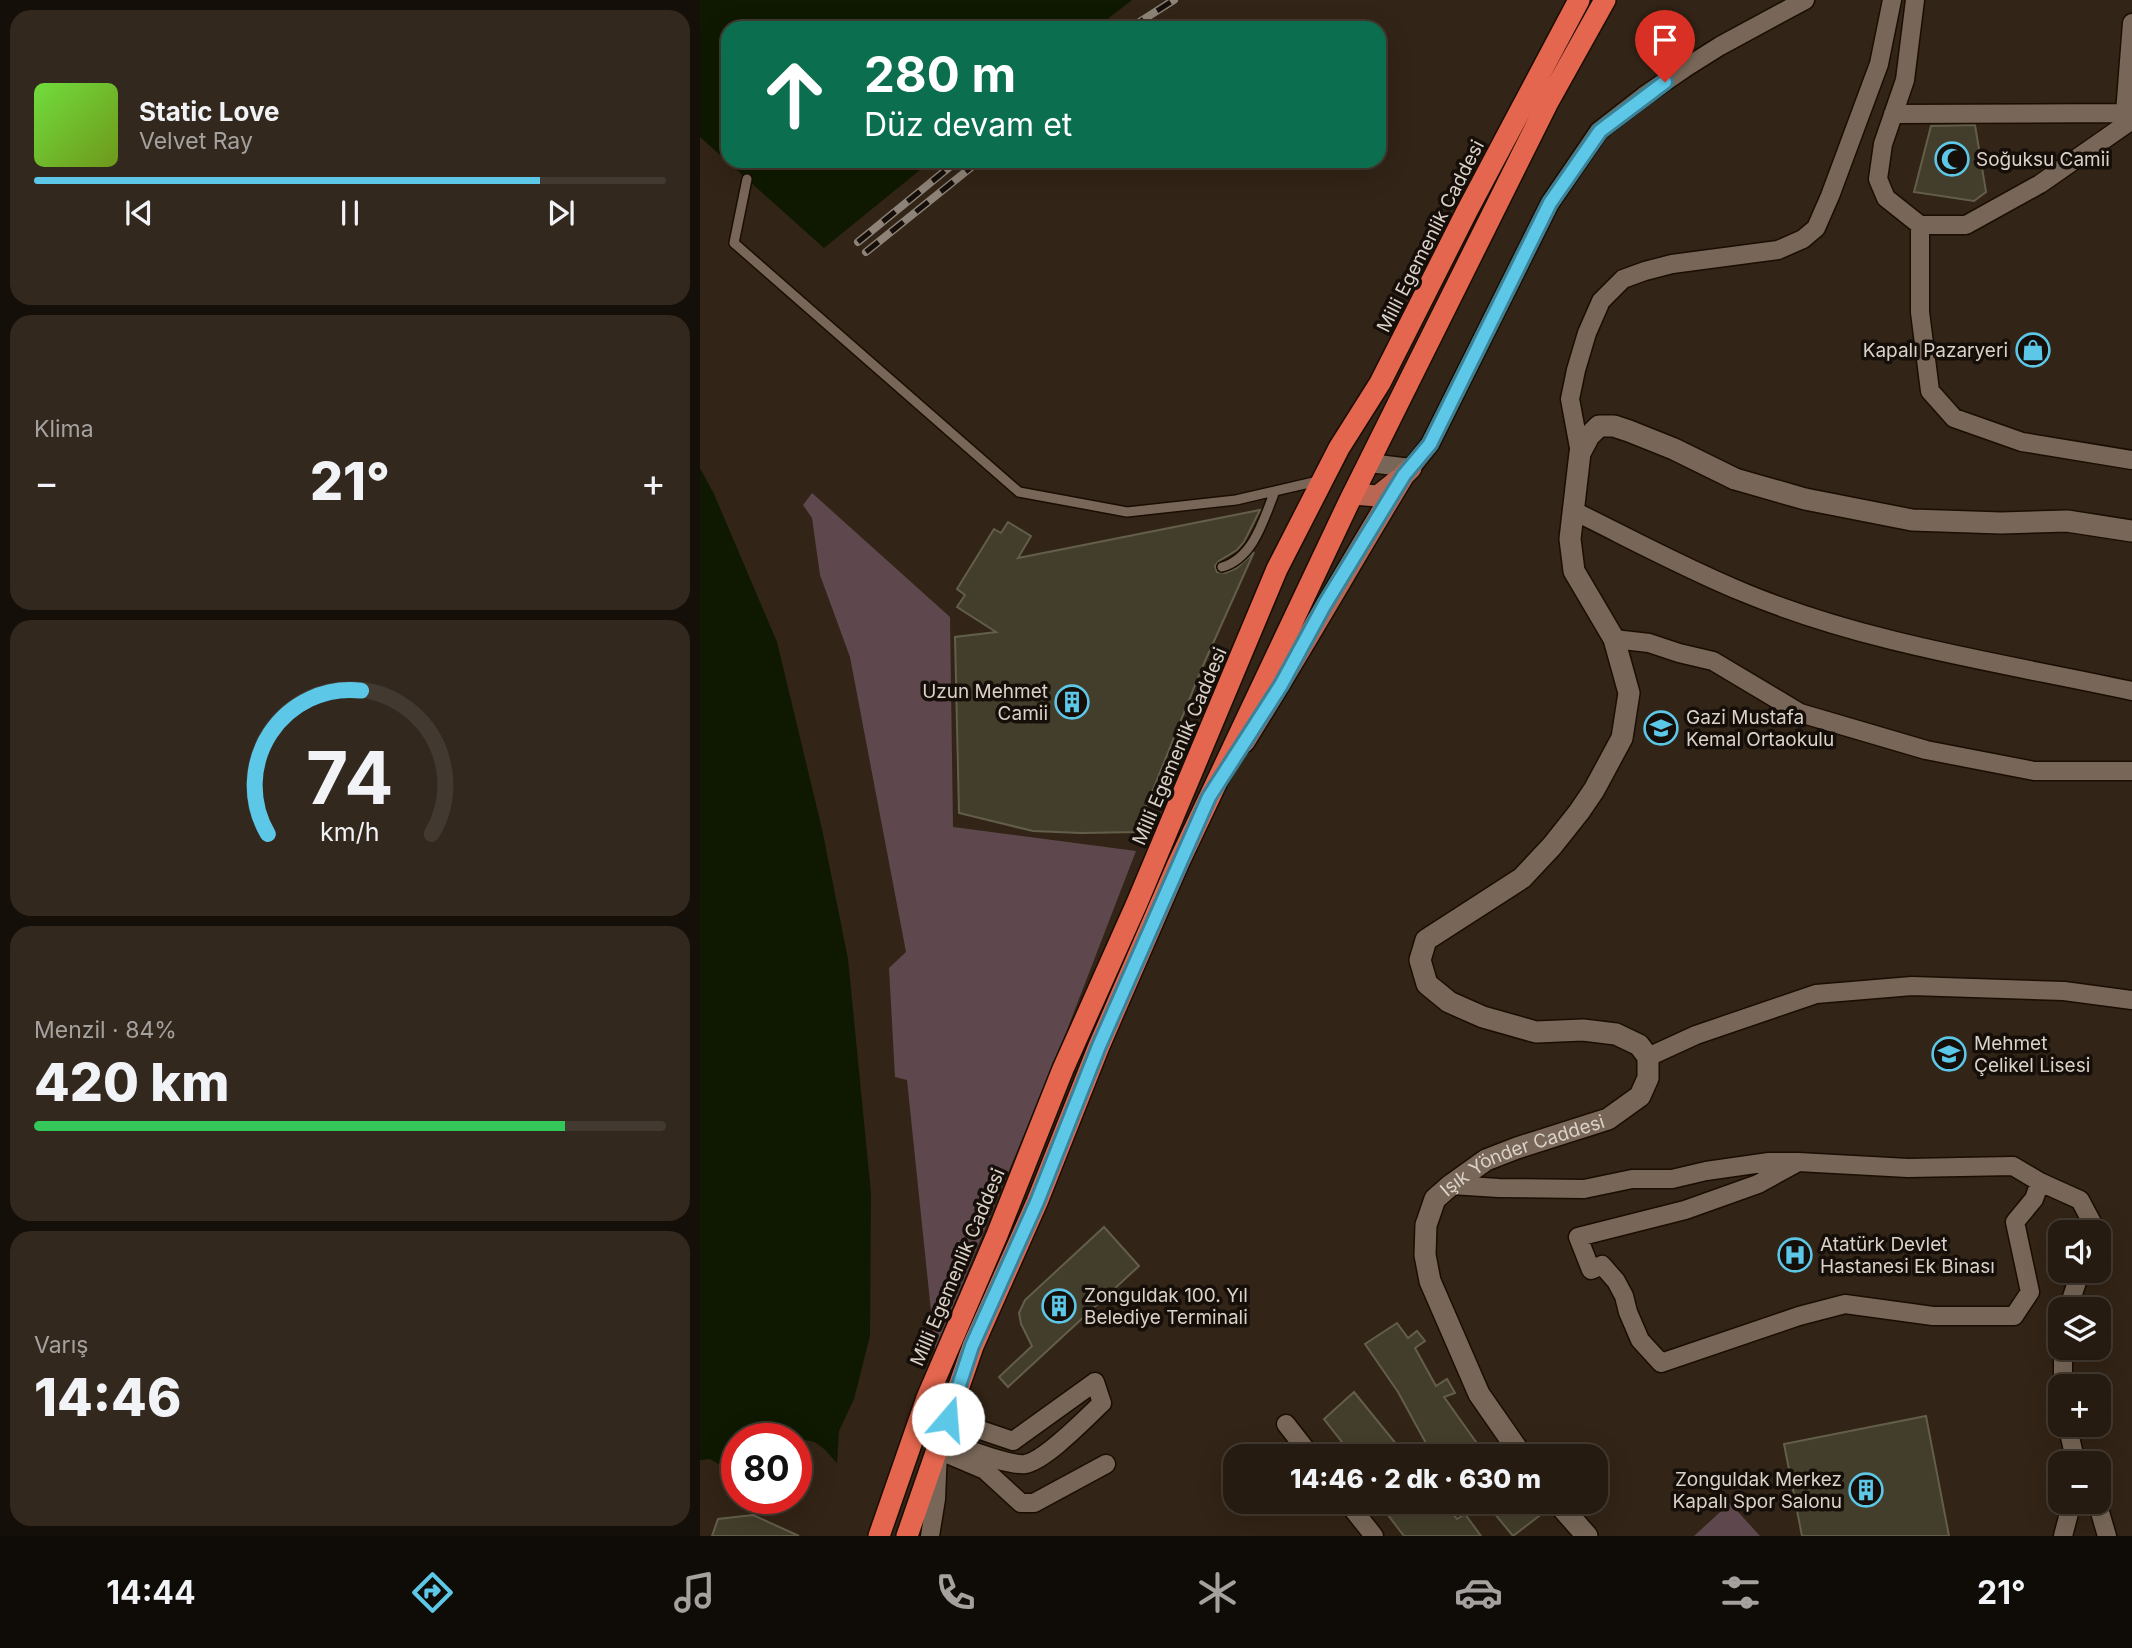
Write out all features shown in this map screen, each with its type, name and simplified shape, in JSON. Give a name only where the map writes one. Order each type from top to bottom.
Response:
[{"type":"highway","name":"Milli Egemenlik Caddesi","points":[[879,1536],[926,1407],[1063,1069],[1137,903],[1277,569],[1339,447],[1380,383],[1467,211],[1579,0]]},
{"type":"highway","points":[[907,1536],[935,1442],[948,1419],[972,1346],[1037,1202],[1099,1046],[1209,797],[1353,494],[1547,104],[1605,0]]},
{"type":"highway","points":[[1339,447],[1369,463]]},
{"type":"highway","points":[[1322,480],[1353,494]]},
{"type":"highway","points":[[926,1407],[948,1419]]},
{"type":"highway","points":[[926,1407],[935,1442]]},
{"type":"main road","points":[[1353,494],[1378,496],[1408,472]]},
{"type":"main road","points":[[1209,797],[1281,685],[1325,604],[1408,472]]},
{"type":"street","points":[[1369,463],[1408,472],[1430,444],[1550,203],[1600,131],[1685,68],[1805,0]]},
{"type":"street","points":[[1892,0],[1879,64],[1816,228],[1803,239],[1778,250],[1672,264],[1645,271],[1623,279],[1601,301],[1587,333],[1570,399],[1580,453],[1570,539],[1574,571],[1614,639],[1629,693],[1622,738],[1594,790],[1552,846],[1522,878],[1426,940],[1420,960],[1427,984],[1449,1002],[1483,1017],[1536,1032],[1583,1030],[1616,1034],[1639,1045],[1648,1057],[1696,1035],[1816,994],[1912,986],[2064,991],[2132,1000]]},
{"type":"street","points":[[1915,0],[1905,79],[1883,144],[1878,179],[1886,198],[1920,225],[1966,225],[2050,177],[2129,118]]},
{"type":"street","points":[[2129,118],[2132,23]]},
{"type":"street","points":[[1893,114],[2129,118]]},
{"type":"street","points":[[1920,225],[1920,312],[1930,391],[1954,418],[2022,442],[2132,460]]},
{"type":"street","points":[[1580,453],[1589,436],[1599,426],[1614,426],[1674,449],[1735,479],[1805,499],[1912,520],[2001,523],[2067,521],[2132,531]]},
{"type":"street","points":[[1572,510],[1745,593],[1853,629],[1962,656],[2132,691]]},
{"type":"street","points":[[1614,639],[1649,643],[1713,660],[1800,713],[1926,750],[2034,771],[2132,771]]},
{"type":"street","name":"Işık Yönder Caddesi","points":[[1514,1444],[1479,1394],[1430,1281],[1425,1255],[1426,1225],[1434,1199],[1486,1160],[1517,1147],[1608,1119],[1640,1096],[1648,1078],[1648,1057]]},
{"type":"street","points":[[1798,1162],[1758,1184],[1685,1210],[1578,1237],[1591,1270],[1602,1265],[1616,1281],[1640,1339],[1661,1363],[1799,1316],[1845,1304],[1933,1316],[2014,1316],[2030,1292],[2015,1222],[2034,1199],[2040,1182]]},
{"type":"street","points":[[1451,1185],[1584,1189],[1632,1179],[1672,1179],[1744,1166],[1798,1162],[1908,1168],[2013,1166],[2080,1200],[2090,1220]]},
{"type":"street","points":[[935,1442],[1013,1463],[1027,1464],[1042,1457],[1102,1403],[1095,1382],[1013,1441],[948,1419]]},
{"type":"street","points":[[1286,1424],[1302,1444]]},
{"type":"street","points":[[935,1442],[985,1470],[1021,1503],[1034,1503],[1106,1464]]},
{"type":"street","points":[[930,1536],[936,1499],[935,1442]]},
{"type":"street","points":[[1357,1514],[1374,1536]]},
{"type":"street","points":[[1568,1514],[1587,1536]]},
{"type":"street","points":[[2063,1536],[2069,1514]]},
{"type":"street","points":[[2101,1514],[2107,1536]]},
{"type":"lane","points":[[747,179],[734,243],[1019,492],[1127,512],[1236,500],[1322,480]]},
{"type":"lane","points":[[1222,567],[1246,552],[1275,491]]},
{"type":"shaded area","points":[[700,0],[1132,0],[1105,21],[721,21],[721,156],[700,137]]},
{"type":"shaded area","points":[[735,168],[922,168],[824,248]]},
{"type":"shaded area","points":[[700,468],[714,494],[777,642],[822,829],[848,959],[871,1193],[870,1336],[854,1399],[839,1431],[837,1463],[812,1441],[812,1423],[721,1423],[721,1464],[710,1459],[700,1460]]},
{"type":"shaded area","points":[[812,493],[950,617],[953,827],[1136,851],[1067,1030],[935,1350],[907,1080],[895,1077],[889,968],[906,952],[850,657],[820,575],[812,518],[803,505]]},
{"type":"shaded area","points":[[1730,1503],[1760,1536],[1694,1536]]},
{"type":"building","name":"Soğuksu Camii","points":[[1975,125],[1986,192],[1974,201],[1914,192],[1931,126]]},
{"type":"building","name":"Uzun Mehmet Camii","points":[[1260,510],[1244,542],[1215,566],[1217,572],[1225,573],[1237,568],[1254,552],[1202,668],[1136,832],[1033,831],[959,813],[955,637],[996,632],[957,607],[965,595],[957,589],[994,529],[1001,533],[1008,522],[1031,536],[1018,558]]},
{"type":"building","name":"Zonguldak 100. Yıl Belediye Terminali","points":[[1104,1227],[1139,1266],[1008,1387],[999,1377],[1032,1346],[1021,1324],[1019,1313],[1025,1300]]},
{"type":"building","points":[[1397,1323],[1408,1338],[1417,1331],[1425,1341],[1415,1348],[1436,1386],[1447,1379],[1455,1393],[1444,1397],[1477,1444],[1426,1444],[1398,1392],[1365,1344]]},
{"type":"building","points":[[1354,1392],[1396,1444],[1344,1444],[1324,1419]]},
{"type":"building","name":"Zonguldak Merkez Kapalı Spor Salonu","points":[[1926,1416],[1949,1536],[1802,1536],[1784,1444]]},
{"type":"building","points":[[1387,1514],[1453,1514],[1457,1519],[1465,1514],[1481,1536],[1404,1536]]},
{"type":"building","points":[[1495,1514],[1542,1514],[1513,1536]]},
{"type":"building","points":[[753,1515],[799,1536],[712,1536],[718,1519]]},
{"type":"railway","points":[[1141,21],[1174,0]]},
{"type":"railway","points":[[858,242],[948,168]]},
{"type":"railway","points":[[866,252],[970,168]]},
{"type":"place","name":"Soğuksu Camii","points":[[1952,159]]},
{"type":"place","name":"Kapalı Pazaryeri","points":[[2033,350]]},
{"type":"place","name":"Uzun Mehmet Camii","points":[[1072,702]]},
{"type":"place","name":"Gazi Mustafa Kemal Ortaokulu","points":[[1661,728]]},
{"type":"place","name":"Mehmet Çelikel Lisesi","points":[[1949,1054]]},
{"type":"place","name":"Atatürk Devlet Hastanesi Ek Binası","points":[[1795,1255]]},
{"type":"place","name":"Zonguldak 100. Yıl Belediye Terminali","points":[[1059,1306]]},
{"type":"place","name":"Zonguldak Merkez Kapalı Spor Salonu","points":[[1866,1490]]},
{"type":"route","points":[[948,1419],[972,1346],[1037,1202],[1099,1046],[1209,797],[1281,685],[1325,604],[1404,475],[1430,444],[1550,203],[1600,131],[1665,82]]}]
